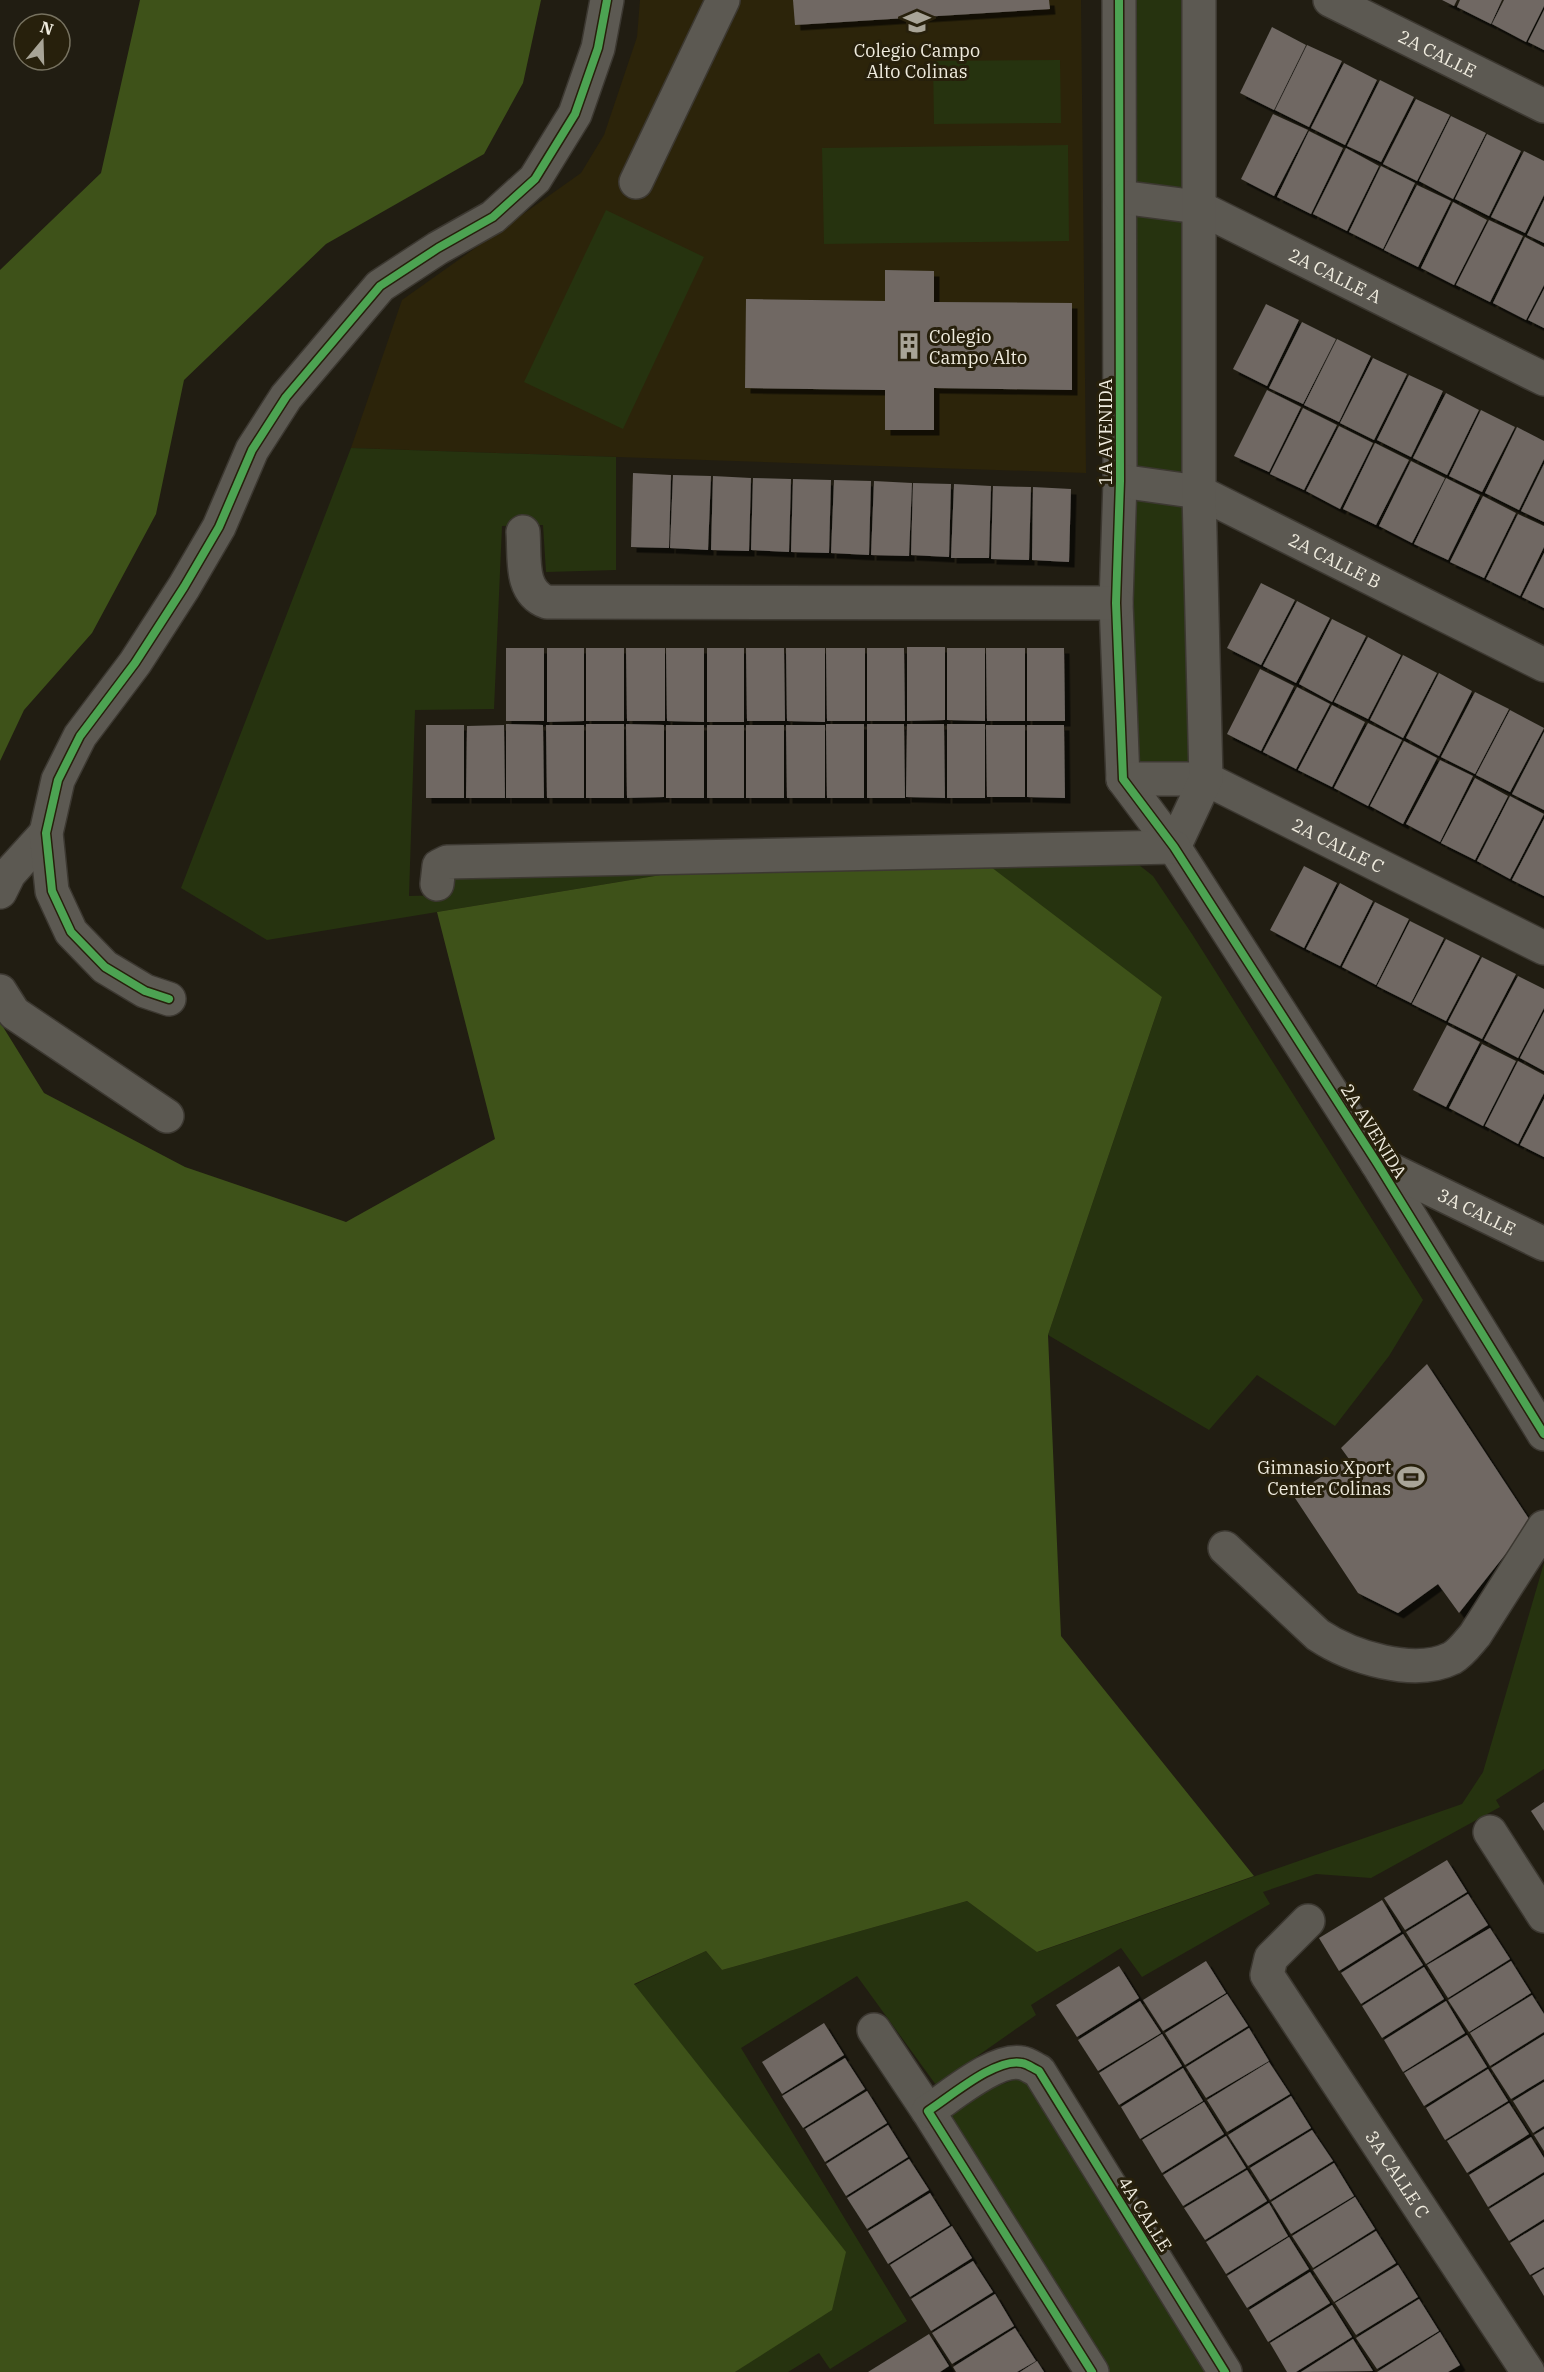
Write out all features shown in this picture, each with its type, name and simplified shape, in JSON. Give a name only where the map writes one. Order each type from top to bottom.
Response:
[{"type":"street","points":[[169,999],[145,991],[105,967],[71,932],[52,891],[46,833],[58,780],[80,736],[135,663],[184,587],[219,527],[252,450],[286,397],[380,286],[438,248],[493,217],[535,179],[575,114],[598,48],[607,0]]},
{"type":"street","points":[[636,182],[723,0]]},
{"type":"street","name":"1A AVENIDA","points":[[1119,0],[1120,481],[1116,603],[1123,780]]},
{"type":"street","points":[[1174,847],[1206,779],[1199,492],[1199,0]]},
{"type":"street","name":"2A CALLE","points":[[1330,0],[1544,106]]},
{"type":"street","name":"2A CALLE A","points":[[1120,198],[1198,207],[1544,380]]},
{"type":"street","name":"2A CALLE B","points":[[1120,481],[1199,492],[1544,665]]},
{"type":"street","points":[[523,532],[525,578],[531,592],[547,602],[1116,603]]},
{"type":"street","name":"2A CALLE C","points":[[1123,780],[1206,779],[1544,948]]},
{"type":"street","points":[[1123,780],[1174,847]]},
{"type":"street","points":[[0,892],[9,874],[46,833]]},
{"type":"street","points":[[442,873],[1174,847]]},
{"type":"street","name":"2A AVENIDA","points":[[1174,847],[1377,1163],[1544,1434]]},
{"type":"street","points":[[0,991],[14,1013],[167,1116]]},
{"type":"street","name":"3A CALLE","points":[[1377,1163],[1544,1244]]},
{"type":"street","points":[[1225,1548],[1318,1635],[1335,1647],[1377,1660],[1411,1666],[1443,1661],[1462,1650],[1475,1635],[1544,1527]]},
{"type":"street","points":[[1490,1832],[1544,1916]]},
{"type":"street","name":"3A CALLE C","points":[[1308,1921],[1270,1958],[1268,1975],[1528,2372]]},
{"type":"street","points":[[874,2030],[928,2111],[1092,2372]]},
{"type":"street","name":"4A CALLE","points":[[928,2111],[992,2069],[1008,2063],[1022,2063],[1039,2071],[1225,2372]]},
{"type":"shaded area","points":[[640,0],[1081,0],[1086,473],[351,448],[402,300],[581,173],[604,135],[637,37]]},
{"type":"green space","points":[[140,0],[541,0],[523,83],[484,154],[326,244],[184,380],[156,514],[92,633],[24,710],[0,761],[0,270],[101,173]]},
{"type":"green space","points":[[1119,0],[1199,0],[1206,779],[1123,779]]},
{"type":"green space","points":[[1060,60],[1061,123],[934,124],[933,61]]},
{"type":"green space","points":[[1068,145],[1069,241],[824,244],[822,148]]},
{"type":"green space","points":[[606,210],[704,257],[623,429],[524,382]]},
{"type":"green space","points":[[351,448],[616,457],[616,570],[546,572],[543,525],[502,526],[494,709],[415,710],[409,896],[447,895],[447,851],[1134,861],[1153,876],[1192,934],[1423,1300],[1389,1356],[1335,1426],[1257,1375],[1209,1430],[1048,1335],[1162,997],[673,873],[267,940],[181,888]]},
{"type":"green space","points":[[991,867],[1162,997],[1048,1335],[1061,1636],[1254,1876],[1037,1952],[967,1901],[722,1970],[706,1951],[634,1984],[846,2252],[832,2310],[735,2372],[0,2372],[0,1022],[44,1093],[185,1167],[346,1222],[495,1139],[437,912],[673,873]]},
{"type":"green space","points":[[1544,1563],[1544,1769],[1496,1800],[1500,1807],[1371,1878],[1316,1874],[1263,1892],[1270,1904],[1142,1977],[1121,1948],[1031,2005],[1036,2015],[936,2085],[857,1976],[741,2048],[907,2321],[830,2369],[819,2353],[788,2372],[735,2372],[764,2352],[634,1985],[706,1951],[722,1970],[967,1901],[1038,1952],[1462,1804],[1483,1772]]},
{"type":"green space","points":[[1039,2071],[1225,2372],[1092,2372],[928,2111]]},
{"type":"building","points":[[793,0],[1049,0],[1050,9],[795,25]]},
{"type":"building","points":[[1442,0],[1457,0],[1454,6]]},
{"type":"building","points":[[1460,0],[1502,0],[1491,24],[1457,7]]},
{"type":"building","points":[[1504,0],[1544,0],[1544,6],[1526,42],[1492,24]]},
{"type":"building","points":[[1544,10],[1544,50],[1528,42]]},
{"type":"building","points":[[1272,27],[1306,45],[1274,110],[1240,93]]},
{"type":"building","points":[[1307,45],[1342,61],[1309,127],[1275,110]]},
{"type":"building","points":[[1344,63],[1377,80],[1345,145],[1311,128]]},
{"type":"building","points":[[1380,80],[1414,97],[1381,162],[1347,146]]},
{"type":"building","points":[[1416,99],[1450,115],[1417,181],[1383,164]]},
{"type":"building","points":[[1273,114],[1308,130],[1274,196],[1241,179]]},
{"type":"building","points":[[1451,116],[1486,133],[1453,199],[1419,181]]},
{"type":"building","points":[[1309,131],[1343,148],[1311,214],[1277,197]]},
{"type":"building","points":[[1487,134],[1521,151],[1489,216],[1455,199]]},
{"type":"building","points":[[1346,148],[1379,166],[1347,231],[1313,214]]},
{"type":"building","points":[[1524,151],[1544,161],[1544,195],[1525,233],[1491,217]]},
{"type":"building","points":[[1381,166],[1415,183],[1383,249],[1349,232]]},
{"type":"building","points":[[1417,185],[1451,201],[1418,267],[1384,250]]},
{"type":"building","points":[[1544,200],[1544,243],[1527,235]]},
{"type":"building","points":[[1453,202],[1487,220],[1454,285],[1421,268]]},
{"type":"building","points":[[1489,220],[1523,236],[1490,302],[1456,285]]},
{"type":"building","points":[[1525,237],[1544,247],[1544,285],[1526,320],[1493,303]]},
{"type":"building","name":"Colegio Campo Alto","points":[[885,270],[934,271],[934,302],[1072,303],[1072,390],[934,388],[934,430],[885,430],[885,390],[745,388],[746,299],[885,301]]},
{"type":"building","points":[[1544,289],[1544,328],[1528,320]]},
{"type":"building","points":[[1266,304],[1299,320],[1267,386],[1233,369]]},
{"type":"building","points":[[1302,322],[1336,339],[1303,404],[1269,388]]},
{"type":"building","points":[[1337,339],[1371,356],[1339,422],[1304,405]]},
{"type":"building","points":[[1373,358],[1407,374],[1374,440],[1340,423]]},
{"type":"building","points":[[1409,375],[1443,391],[1411,457],[1377,440]]},
{"type":"building","points":[[1267,390],[1301,407],[1269,472],[1234,456]]},
{"type":"building","points":[[1446,393],[1479,410],[1447,475],[1413,458]]},
{"type":"building","points":[[1303,408],[1337,425],[1304,490],[1270,474]]},
{"type":"building","points":[[1481,410],[1515,427],[1482,492],[1449,476]]},
{"type":"building","points":[[1339,426],[1373,443],[1340,509],[1306,491]]},
{"type":"building","points":[[1517,427],[1544,441],[1544,459],[1519,510],[1485,493]]},
{"type":"building","points":[[1375,443],[1409,460],[1376,525],[1343,509]]},
{"type":"building","points":[[1411,461],[1445,478],[1412,543],[1379,526]]},
{"type":"building","points":[[1544,464],[1544,522],[1521,511]]},
{"type":"building","points":[[633,473],[671,475],[669,548],[631,547]]},
{"type":"building","points":[[673,475],[711,476],[708,550],[670,548]]},
{"type":"building","points":[[713,476],[751,478],[749,551],[711,550]]},
{"type":"building","points":[[753,478],[791,479],[789,552],[751,550]]},
{"type":"building","points":[[1446,478],[1480,495],[1448,560],[1414,544]]},
{"type":"building","points":[[793,479],[831,480],[829,553],[791,552]]},
{"type":"building","points":[[834,480],[871,481],[869,555],[831,553]]},
{"type":"building","points":[[874,481],[912,483],[909,556],[871,555]]},
{"type":"building","points":[[913,483],[951,484],[949,557],[911,555]]},
{"type":"building","points":[[954,484],[991,486],[989,558],[951,558]]},
{"type":"building","points":[[993,486],[1031,487],[1029,560],[991,559]]},
{"type":"building","points":[[1033,487],[1071,489],[1069,562],[1032,560]]},
{"type":"building","points":[[1483,496],[1516,513],[1484,578],[1450,562]]},
{"type":"building","points":[[1518,514],[1544,526],[1544,547],[1520,596],[1486,579]]},
{"type":"building","points":[[1544,553],[1544,608],[1522,597]]},
{"type":"building","points":[[1261,583],[1295,600],[1261,665],[1227,648]]},
{"type":"building","points":[[1297,601],[1330,618],[1296,683],[1263,666]]},
{"type":"building","points":[[1332,619],[1366,636],[1332,702],[1299,684]]},
{"type":"building","points":[[1368,637],[1401,655],[1368,719],[1334,702]]},
{"type":"building","points":[[907,647],[945,647],[945,720],[907,721]]},
{"type":"building","points":[[506,648],[544,648],[544,721],[506,721]]},
{"type":"building","points":[[547,648],[584,648],[584,721],[547,722]]},
{"type":"building","points":[[586,648],[624,648],[624,721],[586,721]]},
{"type":"building","points":[[626,648],[665,648],[665,721],[627,721]]},
{"type":"building","points":[[666,648],[704,648],[704,722],[667,721]]},
{"type":"building","points":[[707,648],[744,648],[744,722],[707,722]]},
{"type":"building","points":[[746,648],[784,648],[785,721],[747,721]]},
{"type":"building","points":[[786,648],[825,648],[825,722],[787,721]]},
{"type":"building","points":[[826,648],[865,648],[865,721],[827,721]]},
{"type":"building","points":[[867,648],[904,648],[905,721],[867,721]]},
{"type":"building","points":[[947,648],[985,648],[985,721],[947,720]]},
{"type":"building","points":[[986,648],[1025,648],[1025,721],[987,721]]},
{"type":"building","points":[[1027,648],[1064,648],[1065,721],[1027,721]]},
{"type":"building","points":[[1403,655],[1437,673],[1403,738],[1370,720]]},
{"type":"building","points":[[1260,669],[1294,686],[1261,751],[1227,734]]},
{"type":"building","points":[[1439,673],[1472,691],[1439,756],[1406,738]]},
{"type":"building","points":[[1297,687],[1330,704],[1296,769],[1263,752]]},
{"type":"building","points":[[1475,692],[1509,709],[1475,774],[1441,757]]},
{"type":"building","points":[[1332,705],[1365,722],[1332,787],[1298,770]]},
{"type":"building","points":[[1510,710],[1544,728],[1510,792],[1476,775]]},
{"type":"building","points":[[1368,723],[1402,740],[1368,806],[1334,788]]},
{"type":"building","points":[[506,724],[543,725],[544,798],[506,798]]},
{"type":"building","points":[[586,724],[624,724],[624,798],[586,798]]},
{"type":"building","points":[[626,724],[664,725],[664,797],[627,798]]},
{"type":"building","points":[[826,724],[864,724],[864,798],[827,798]]},
{"type":"building","points":[[867,724],[904,724],[905,798],[867,798]]},
{"type":"building","points":[[907,724],[944,724],[945,798],[906,797]]},
{"type":"building","points":[[947,724],[985,724],[985,798],[947,798]]},
{"type":"building","points":[[426,725],[464,725],[464,798],[426,798]]},
{"type":"building","points":[[504,725],[505,798],[466,798],[467,726]]},
{"type":"building","points":[[546,725],[584,725],[584,798],[547,798]]},
{"type":"building","points":[[666,725],[704,725],[704,798],[666,798]]},
{"type":"building","points":[[707,725],[744,725],[744,798],[707,798]]},
{"type":"building","points":[[746,725],[784,725],[784,798],[746,798]]},
{"type":"building","points":[[786,725],[825,725],[825,798],[787,798]]},
{"type":"building","points":[[986,725],[1025,725],[1025,797],[987,797]]},
{"type":"building","points":[[1027,725],[1064,725],[1065,798],[1027,797]]},
{"type":"building","points":[[1544,732],[1544,810],[1512,794]]},
{"type":"building","points":[[1404,741],[1437,758],[1403,824],[1370,806]]},
{"type":"building","points":[[1440,760],[1473,776],[1440,842],[1406,824]]},
{"type":"building","points":[[1475,778],[1508,796],[1475,860],[1441,843]]},
{"type":"building","points":[[1510,796],[1544,814],[1510,879],[1477,861]]},
{"type":"building","points":[[1544,819],[1544,896],[1512,880]]},
{"type":"building","points":[[1304,866],[1337,883],[1304,948],[1270,930]]},
{"type":"building","points":[[1340,883],[1373,901],[1340,966],[1306,949]]},
{"type":"building","points":[[1375,902],[1409,919],[1376,985],[1342,967]]},
{"type":"building","points":[[1410,921],[1444,938],[1411,1003],[1377,986]]},
{"type":"building","points":[[1446,939],[1480,956],[1446,1021],[1412,1004]]},
{"type":"building","points":[[1482,957],[1516,974],[1482,1039],[1448,1022]]},
{"type":"building","points":[[1518,976],[1544,989],[1544,1008],[1518,1058],[1484,1040]]},
{"type":"building","points":[[1544,1012],[1544,1071],[1520,1058]]},
{"type":"building","points":[[1447,1025],[1480,1042],[1446,1107],[1413,1090]]},
{"type":"building","points":[[1482,1044],[1516,1061],[1483,1126],[1449,1108]]},
{"type":"building","points":[[1518,1061],[1544,1075],[1544,1093],[1518,1144],[1485,1126]]},
{"type":"building","points":[[1544,1099],[1544,1157],[1520,1145]]},
{"type":"building","name":"Gimnasio Xport Center Colinas","points":[[1427,1364],[1531,1522],[1459,1613],[1438,1584],[1398,1613],[1358,1593],[1293,1495],[1349,1459],[1341,1448]]},
{"type":"building","points":[[1544,1802],[1544,1831],[1531,1811]]},
{"type":"building","points":[[1447,1860],[1467,1892],[1405,1930],[1384,1898]]},
{"type":"building","points":[[1468,1894],[1488,1925],[1426,1964],[1406,1932]]},
{"type":"building","points":[[1382,1900],[1401,1932],[1339,1971],[1319,1938]]},
{"type":"building","points":[[1490,1928],[1510,1959],[1448,1998],[1427,1965]]},
{"type":"building","points":[[1403,1934],[1423,1965],[1361,2004],[1341,1973]]},
{"type":"building","points":[[1206,1961],[1226,1993],[1163,2031],[1143,2000]]},
{"type":"building","points":[[1511,1961],[1531,1993],[1469,2032],[1448,2000]]},
{"type":"building","points":[[1119,1966],[1139,1998],[1077,2037],[1056,2005]]},
{"type":"building","points":[[1424,1967],[1444,1999],[1382,2038],[1362,2006]]},
{"type":"building","points":[[1227,1994],[1248,2026],[1185,2065],[1165,2033]]},
{"type":"building","points":[[1532,1995],[1544,2014],[1544,2032],[1490,2066],[1470,2033]]},
{"type":"building","points":[[1140,2001],[1161,2033],[1098,2071],[1078,2040]]},
{"type":"building","points":[[1446,2001],[1465,2033],[1403,2072],[1384,2040]]},
{"type":"building","points":[[824,2023],[844,2055],[782,2094],[762,2062]]},
{"type":"building","points":[[1249,2028],[1269,2061],[1206,2098],[1186,2067]]},
{"type":"building","points":[[1162,2034],[1182,2066],[1119,2105],[1099,2073]]},
{"type":"building","points":[[1467,2035],[1487,2067],[1424,2106],[1404,2073]]},
{"type":"building","points":[[1544,2035],[1544,2079],[1511,2099],[1491,2068]]},
{"type":"building","points":[[845,2058],[865,2089],[803,2128],[782,2096]]},
{"type":"building","points":[[1269,2062],[1290,2094],[1227,2132],[1207,2100]]},
{"type":"building","points":[[1183,2068],[1203,2101],[1140,2139],[1121,2107]]},
{"type":"building","points":[[1488,2069],[1508,2101],[1445,2140],[1426,2108]]},
{"type":"building","points":[[1544,2082],[1544,2126],[1533,2133],[1513,2101]]},
{"type":"building","points":[[867,2091],[887,2123],[825,2162],[805,2129]]},
{"type":"building","points":[[1291,2096],[1311,2128],[1248,2166],[1228,2135]]},
{"type":"building","points":[[1204,2102],[1224,2134],[1162,2173],[1142,2140]]},
{"type":"building","points":[[1509,2103],[1529,2134],[1467,2173],[1447,2141]]},
{"type":"building","points":[[888,2125],[908,2157],[846,2196],[826,2164]]},
{"type":"building","points":[[1544,2129],[1544,2151],[1534,2135]]},
{"type":"building","points":[[1312,2130],[1333,2161],[1270,2200],[1250,2168]]},
{"type":"building","points":[[1226,2136],[1246,2168],[1183,2206],[1163,2175]]},
{"type":"building","points":[[1531,2137],[1544,2158],[1544,2172],[1488,2207],[1469,2175]]},
{"type":"building","points":[[909,2159],[929,2190],[867,2229],[847,2198]]},
{"type":"building","points":[[1334,2163],[1354,2196],[1291,2234],[1271,2202]]},
{"type":"building","points":[[1247,2170],[1267,2201],[1205,2240],[1184,2208]]},
{"type":"building","points":[[1544,2175],[1544,2219],[1509,2241],[1489,2209]]},
{"type":"building","points":[[930,2193],[950,2225],[888,2264],[868,2231]]},
{"type":"building","points":[[1355,2197],[1375,2229],[1313,2268],[1292,2236]]},
{"type":"building","points":[[1269,2203],[1288,2236],[1226,2274],[1206,2242]]},
{"type":"building","points":[[1544,2222],[1544,2267],[1530,2275],[1510,2243]]},
{"type":"building","points":[[952,2226],[972,2258],[910,2297],[890,2265]]},
{"type":"building","points":[[1376,2231],[1396,2263],[1334,2302],[1313,2270]]},
{"type":"building","points":[[1289,2237],[1309,2269],[1247,2308],[1227,2276]]},
{"type":"building","points":[[973,2261],[993,2292],[931,2331],[911,2299]]},
{"type":"building","points":[[1398,2265],[1418,2297],[1356,2335],[1335,2303]]},
{"type":"building","points":[[1544,2269],[1544,2296],[1532,2276]]},
{"type":"building","points":[[1310,2272],[1330,2303],[1268,2342],[1249,2310]]},
{"type":"building","points":[[995,2294],[1014,2326],[952,2364],[932,2333]]},
{"type":"building","points":[[1419,2299],[1439,2331],[1377,2369],[1356,2338]]},
{"type":"building","points":[[1332,2305],[1352,2337],[1296,2372],[1287,2372],[1270,2343]]},
{"type":"building","points":[[1015,2328],[1036,2361],[1017,2372],[956,2372],[953,2367]]},
{"type":"building","points":[[1440,2332],[1460,2365],[1448,2372],[1377,2372]]},
{"type":"building","points":[[929,2334],[949,2366],[940,2372],[868,2372]]},
{"type":"building","points":[[1353,2339],[1373,2371],[1301,2372]]},
{"type":"building","points":[[1037,2361],[1044,2372],[1020,2372]]},
{"type":"cycle path","points":[[169,999],[145,991],[105,967],[71,932],[52,891],[46,833],[58,780],[80,736],[135,663],[184,587],[219,527],[252,450],[286,397],[380,286],[438,248],[493,217],[535,179],[575,114],[598,48],[607,0]]},
{"type":"cycle path","points":[[1119,0],[1120,481],[1116,603],[1123,779],[1174,847],[1377,1163],[1544,1434]]},
{"type":"cycle path","points":[[1092,2372],[928,2111],[973,2080],[999,2066],[1022,2063],[1039,2071],[1225,2372]]},
{"type":"place","name":"Colegio Campo Alto Colinas","points":[[917,22]]},
{"type":"place","name":"Colegio Campo Alto","points":[[909,346]]},
{"type":"place","name":"Gimnasio Xport Center Colinas","points":[[1411,1477]]}]
